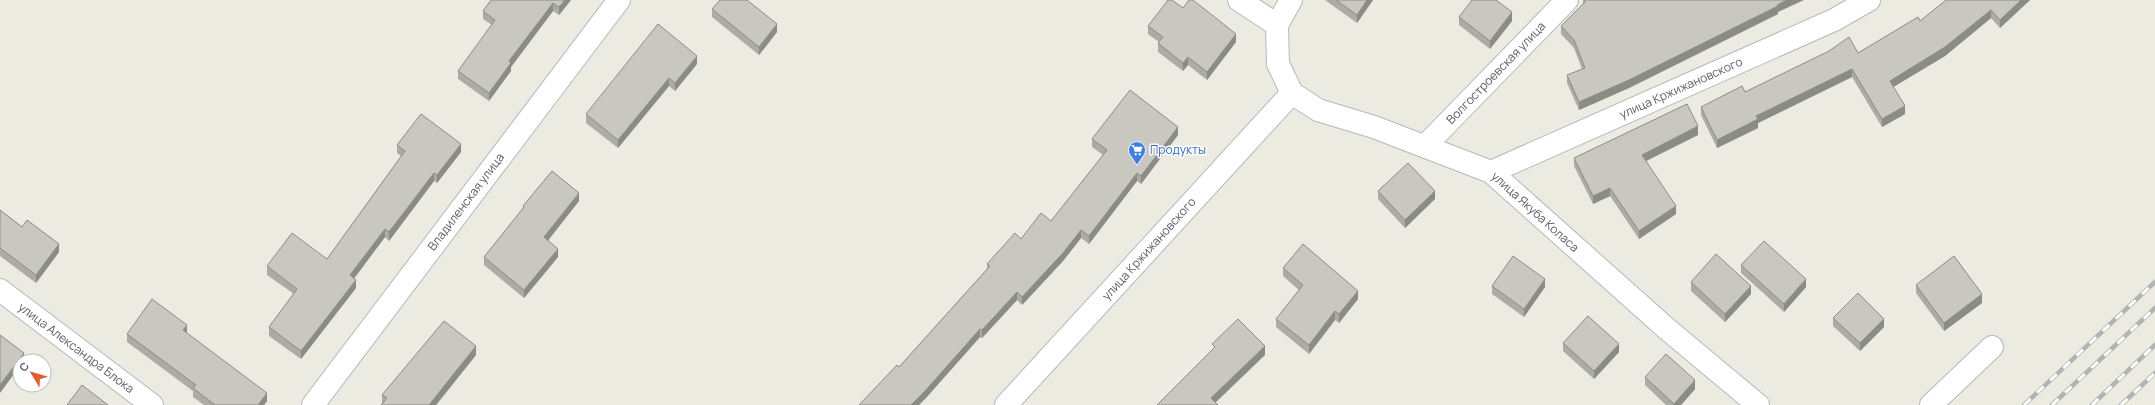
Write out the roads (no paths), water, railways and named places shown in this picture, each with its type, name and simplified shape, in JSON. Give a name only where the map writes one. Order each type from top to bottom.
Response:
[{"type":"street","name":"Владиленская улица","points":[[313,405],[619,0]]},
{"type":"street","points":[[1238,0],[1277,25]]},
{"type":"street","points":[[1291,0],[1277,25],[1278,64],[1292,93]]},
{"type":"street","name":"Волгостроевская улица","points":[[1425,146],[1567,0]]},
{"type":"street","name":"улица Кржижановского","points":[[1492,172],[1834,20],[1869,0]]},
{"type":"street","name":"улица Якуба Коласа","points":[[1292,93],[1318,110],[1374,127],[1492,172],[1668,330],[1758,405]]},
{"type":"street","name":"улица Кржижановского","points":[[1006,405],[1292,93]]},
{"type":"street","name":"улица Александра Блока","points":[[0,290],[152,405]]},
{"type":"street","points":[[1931,405],[1992,347]]},
{"type":"railway","points":[[2024,405],[2155,282]]},
{"type":"railway","points":[[2052,405],[2155,308]]},
{"type":"railway","points":[[2092,405],[2155,345]]},
{"type":"railway","points":[[2121,405],[2155,373]]},
{"type":"place","name":"Продукты","points":[[1137,165]]}]
